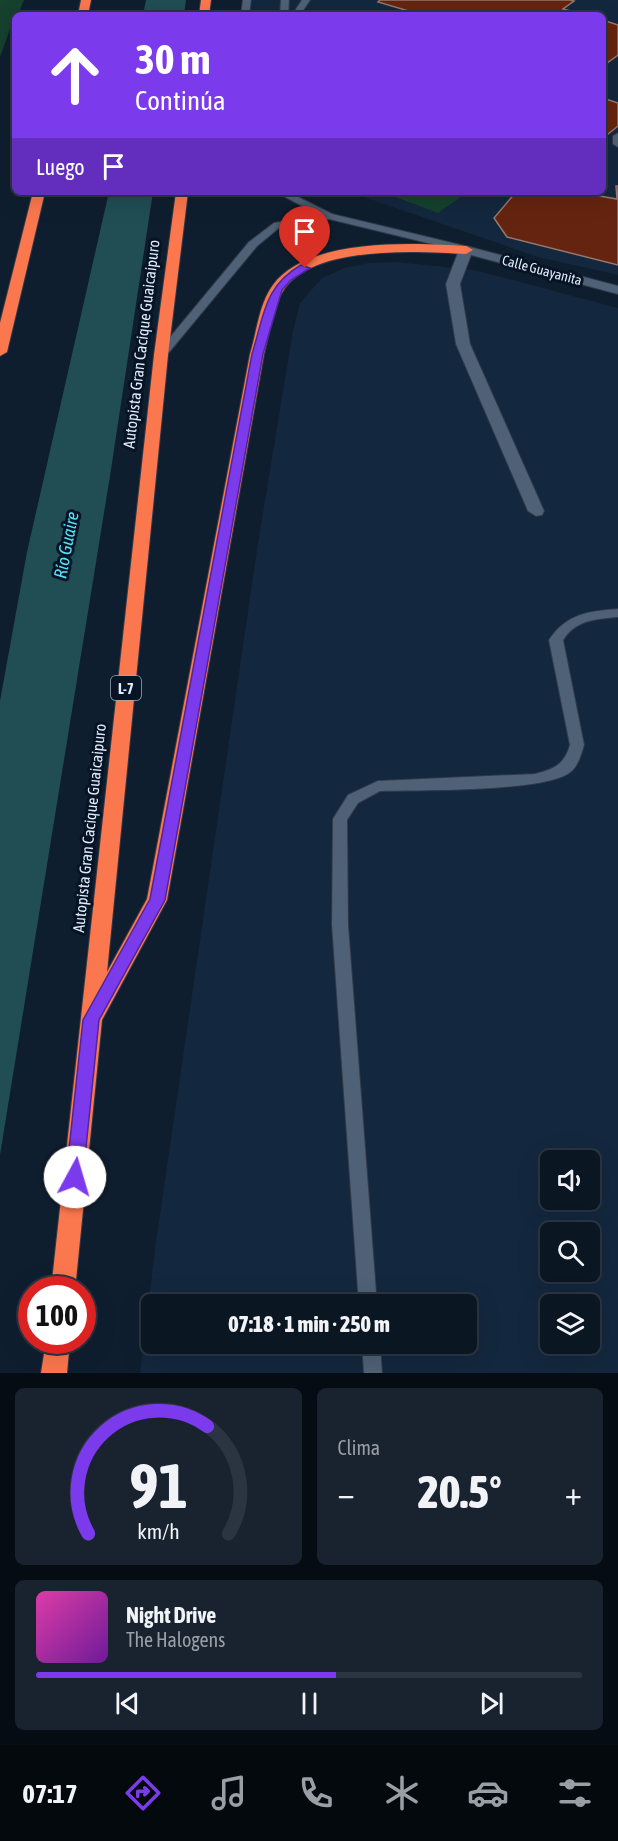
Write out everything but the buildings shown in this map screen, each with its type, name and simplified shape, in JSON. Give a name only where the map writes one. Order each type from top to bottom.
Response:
[{"type":"highway","points":[[0,352],[38,195]]},
{"type":"highway","name":"Autopista Gran Cacique Guaicaipuro","points":[[64,1276],[161,355],[182,195]]},
{"type":"highway","points":[[91,1020],[157,900],[257,354],[277,289],[287,278],[296,273],[345,252],[385,246],[466,250]]},
{"type":"highway","points":[[54,1373],[56,1354]]},
{"type":"street","name":"Calle Guayanita","points":[[466,250],[618,290]]},
{"type":"street","points":[[466,250],[453,284],[463,344],[496,427],[536,512]]},
{"type":"lane","points":[[618,136],[618,144]]},
{"type":"lane","points":[[287,195],[329,216],[466,250]]},
{"type":"lane","points":[[161,355],[253,244],[276,225],[329,216]]},
{"type":"lane","points":[[367,1294],[340,925],[340,819],[353,799],[378,786],[536,779],[559,774],[573,762],[578,746],[556,640],[565,625],[588,615],[618,613]]},
{"type":"lane","points":[[372,1354],[373,1373]]},
{"type":"shaded area","points":[[0,0],[24,0],[19,12],[12,12],[12,23],[0,57]]},
{"type":"shaded area","points":[[247,0],[618,0],[618,275],[538,257],[358,195],[606,195],[606,12],[245,12]]},
{"type":"shaded area","points":[[390,195],[464,195],[438,213]]},
{"type":"shaded area","points":[[396,262],[475,270],[618,308],[618,1373],[140,1373],[142,1354],[477,1354],[477,1294],[150,1294],[258,543],[293,331],[300,303],[321,279],[344,268],[369,263]]},
{"type":"water","points":[[146,0],[186,0],[184,12],[144,12]]},
{"type":"water","name":"Río Guaire","points":[[108,195],[153,195],[110,476],[0,1155],[0,701],[27,552]]},
{"type":"route","points":[[75,1177],[91,1020],[157,900],[257,354],[277,289],[287,278],[305,268]]}]
